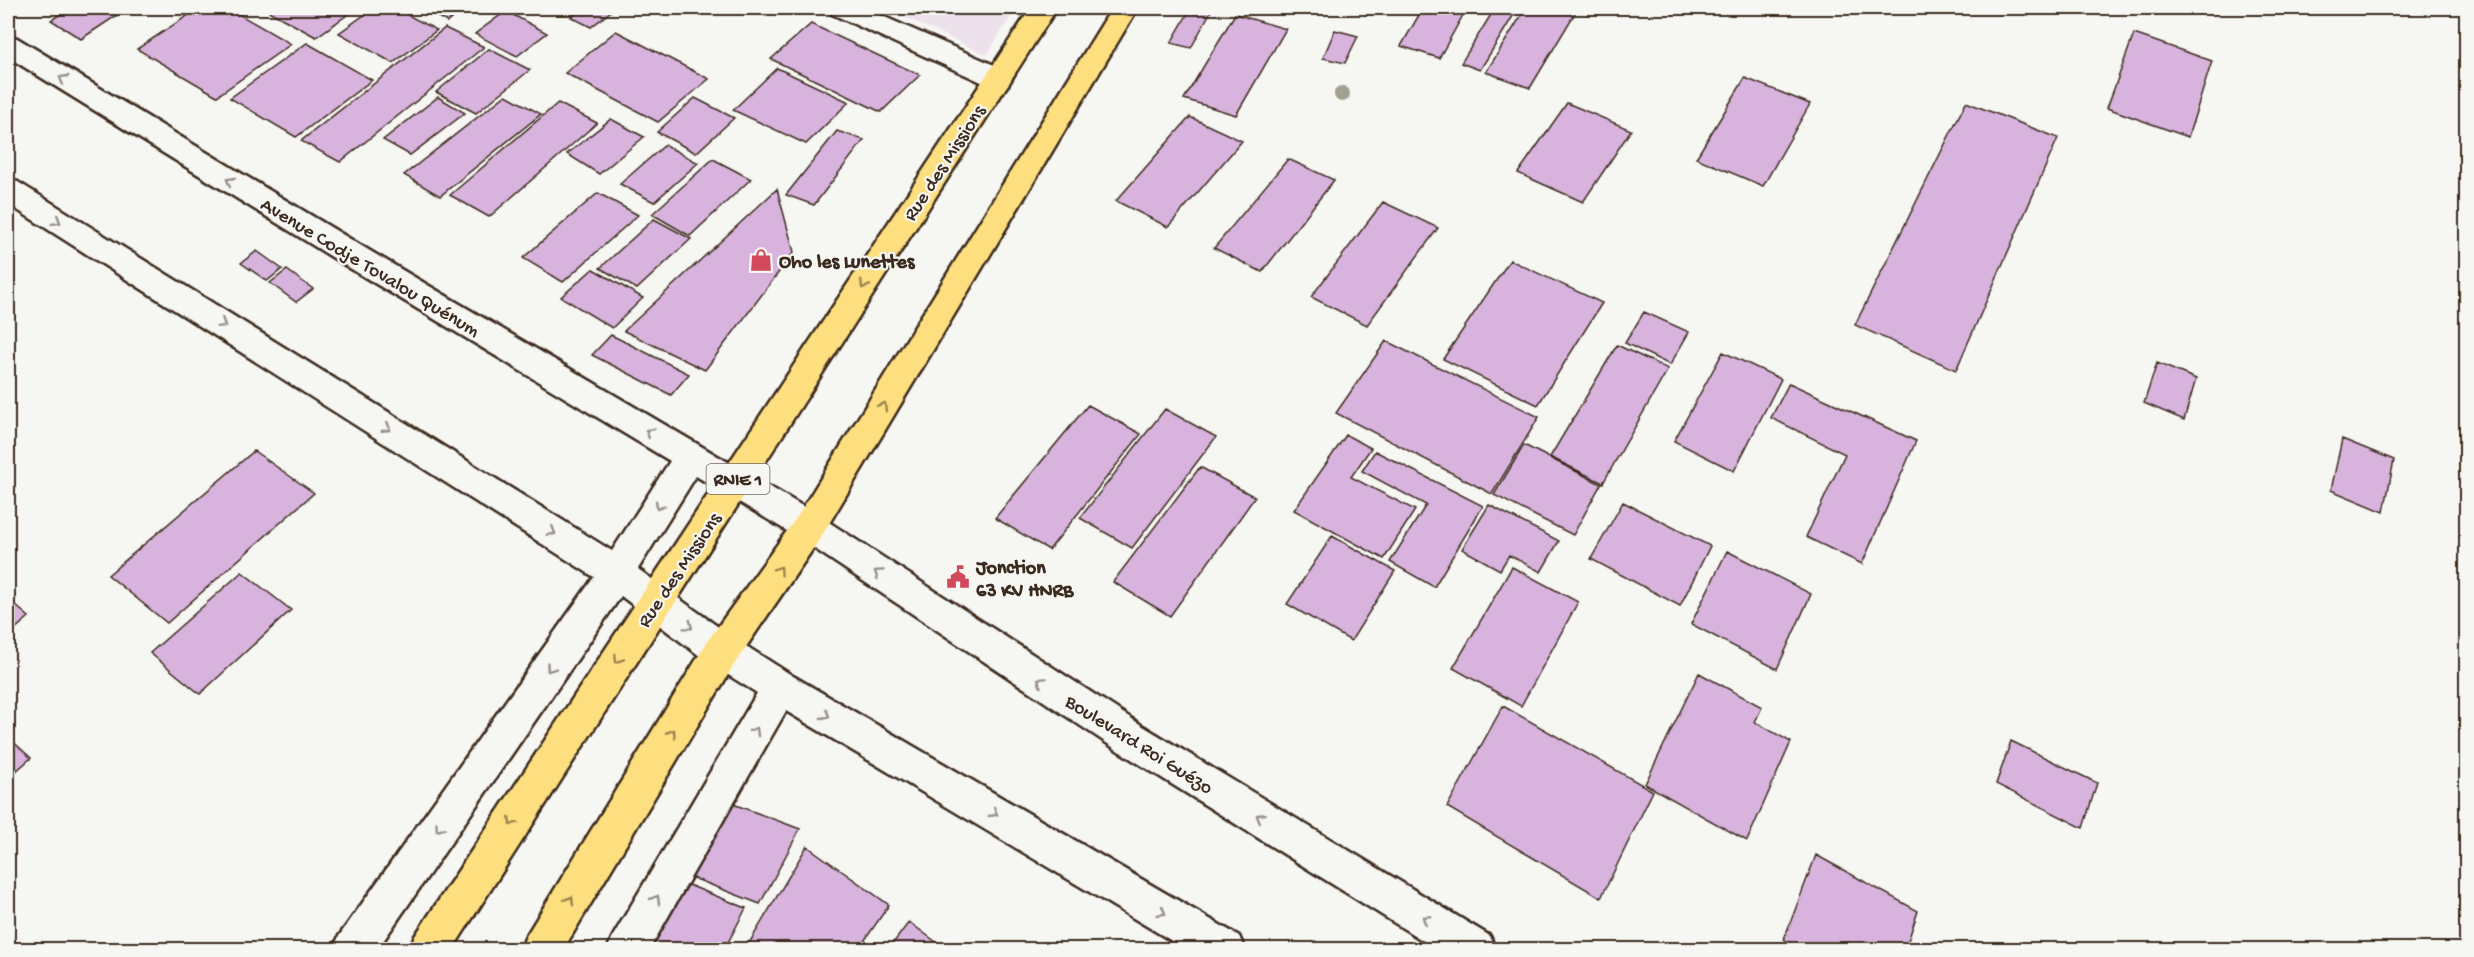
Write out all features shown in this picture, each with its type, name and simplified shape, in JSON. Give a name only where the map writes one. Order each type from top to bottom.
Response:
[{"type":"highway","name":"Rue des Missions","points":[[429,950],[1044,8]]},
{"type":"highway","points":[[540,950],[722,651],[809,527],[1125,8]]},
{"type":"street","points":[[841,8],[883,15],[998,78]]},
{"type":"street","name":"Avenue Codje Tovalou Quénum","points":[[8,45],[735,484]]},
{"type":"street","points":[[8,190],[617,573],[722,651],[780,688],[1225,950]]},
{"type":"street","points":[[353,950],[617,573],[690,457]]},
{"type":"street","name":"Boulevard Roi Guézo","points":[[735,484],[809,527],[1130,738],[1476,950]]},
{"type":"street","points":[[627,950],[780,688]]},
{"type":"shaded area","points":[[885,8],[1016,8],[987,55]]},
{"type":"building","points":[[70,8],[128,8],[81,39],[51,20]]},
{"type":"building","points":[[199,8],[228,8],[291,44],[217,96],[137,49]]},
{"type":"building","points":[[263,8],[357,8],[316,37]]},
{"type":"building","points":[[374,8],[394,8],[437,30],[393,63],[339,33]]},
{"type":"building","points":[[422,8],[466,8],[447,22]]},
{"type":"building","points":[[584,8],[615,8],[591,27],[571,17]]},
{"type":"building","points":[[1191,8],[1212,9],[1191,48],[1171,43]]},
{"type":"building","points":[[1423,8],[1467,8],[1439,58],[1401,46]]},
{"type":"building","points":[[1495,8],[1518,8],[1480,70],[1461,63]]},
{"type":"building","points":[[1526,8],[1578,8],[1530,88],[1486,72]]},
{"type":"building","points":[[506,11],[547,33],[517,56],[475,34]]},
{"type":"building","points":[[1235,14],[1286,29],[1236,115],[1184,99]]},
{"type":"building","points":[[811,24],[920,75],[881,112],[771,59]]},
{"type":"building","points":[[445,28],[484,47],[340,162],[301,141]]},
{"type":"building","points":[[1335,30],[1358,36],[1345,63],[1323,58]]},
{"type":"building","points":[[616,31],[709,79],[658,122],[565,73]]},
{"type":"building","points":[[2134,34],[2212,61],[2188,137],[2107,108]]},
{"type":"building","points":[[307,43],[372,80],[296,137],[230,98]]},
{"type":"building","points":[[489,49],[530,70],[476,113],[436,92]]},
{"type":"building","points":[[777,68],[849,102],[806,144],[733,110]]},
{"type":"building","points":[[1745,78],[1810,104],[1763,186],[1696,158]]},
{"type":"building","points":[[506,95],[541,114],[440,196],[404,175]]},
{"type":"building","points":[[438,97],[465,113],[410,155],[383,140]]},
{"type":"building","points":[[695,98],[734,118],[696,153],[657,132]]},
{"type":"building","points":[[1966,102],[2058,138],[1956,370],[1855,325]]},
{"type":"building","points":[[558,103],[597,123],[489,217],[450,195]]},
{"type":"building","points":[[1567,103],[1631,130],[1583,202],[1518,173]]},
{"type":"building","points":[[1190,117],[1242,141],[1168,227],[1116,201]]},
{"type":"building","points":[[611,119],[644,137],[599,174],[567,154]]},
{"type":"building","points":[[837,131],[864,140],[814,205],[786,195]]},
{"type":"building","points":[[665,145],[698,163],[654,202],[620,184]]},
{"type":"building","points":[[713,159],[751,179],[690,236],[652,214]]},
{"type":"building","points":[[1288,159],[1334,180],[1262,272],[1214,248]]},
{"type":"building","points":[[777,189],[794,252],[705,370],[624,331]]},
{"type":"building","points":[[598,193],[638,215],[563,282],[523,258]]},
{"type":"building","points":[[1383,202],[1438,228],[1367,325],[1311,297]]},
{"type":"building","points":[[654,219],[691,239],[637,289],[600,268]]},
{"type":"building","points":[[257,251],[282,269],[267,281],[241,263]]},
{"type":"building","points":[[1510,260],[1602,303],[1538,405],[1443,359]]},
{"type":"building","points":[[593,269],[643,298],[612,328],[561,297]]},
{"type":"building","points":[[287,270],[313,289],[296,302],[270,283]]},
{"type":"building","points":[[1644,312],[1689,332],[1670,365],[1625,343]]},
{"type":"building","points":[[611,335],[689,374],[671,395],[592,355]]},
{"type":"building","points":[[1386,341],[1539,417],[1492,494],[1336,413]]},
{"type":"building","points":[[1617,345],[1668,369],[1603,483],[1550,457]]},
{"type":"building","points":[[1723,352],[1781,379],[1734,471],[1674,441]]},
{"type":"building","points":[[2157,363],[2196,379],[2184,420],[2144,403]]},
{"type":"building","points":[[1789,383],[1916,441],[1862,564],[1806,537],[1845,454],[1771,418]]},
{"type":"building","points":[[1088,405],[1141,434],[1049,550],[995,518]]},
{"type":"building","points":[[1165,409],[1216,437],[1132,548],[1080,518]]},
{"type":"building","points":[[1346,435],[1371,448],[1351,477],[1415,510],[1384,559],[1294,510]]},
{"type":"building","points":[[2342,439],[2394,460],[2384,512],[2331,490]]},
{"type":"building","points":[[1524,445],[1601,484],[1573,535],[1494,495]]},
{"type":"building","points":[[254,451],[314,493],[167,623],[108,575]]},
{"type":"building","points":[[1375,451],[1483,506],[1434,587],[1390,562],[1426,505],[1362,471]]},
{"type":"building","points":[[1200,467],[1255,497],[1170,616],[1113,582]]},
{"type":"building","points":[[1623,502],[1710,546],[1680,606],[1591,559]]},
{"type":"building","points":[[1489,505],[1559,541],[1541,572],[1509,555],[1500,570],[1462,549]]},
{"type":"building","points":[[1332,536],[1395,571],[1351,641],[1287,604]]},
{"type":"building","points":[[1727,551],[1811,594],[1777,669],[1691,624]]},
{"type":"building","points":[[1512,567],[1578,602],[1521,706],[1453,668]]},
{"type":"building","points":[[242,572],[291,610],[200,694],[150,653]]},
{"type":"building","points":[[8,599],[29,617],[8,635]]},
{"type":"building","points":[[1699,673],[1762,707],[1755,722],[1791,742],[1747,841],[1645,784]]},
{"type":"building","points":[[1503,706],[1653,791],[1601,898],[1447,807]]},
{"type":"building","points":[[8,737],[31,758],[8,778]]},
{"type":"building","points":[[2011,741],[2097,783],[2083,828],[1996,784]]},
{"type":"building","points":[[725,801],[800,829],[760,904],[683,874]]},
{"type":"building","points":[[807,846],[889,905],[858,950],[745,950]]},
{"type":"building","points":[[1816,855],[1918,911],[1905,950],[1801,950],[1784,939]]},
{"type":"building","points":[[676,880],[746,908],[724,950],[637,950]]},
{"type":"building","points":[[909,922],[947,950],[888,950]]},
{"type":"place","name":"Oho les Lunettes","points":[[761,260]]},
{"type":"place","name":"Jonction 63 KV HNRB","points":[[958,577]]}]
